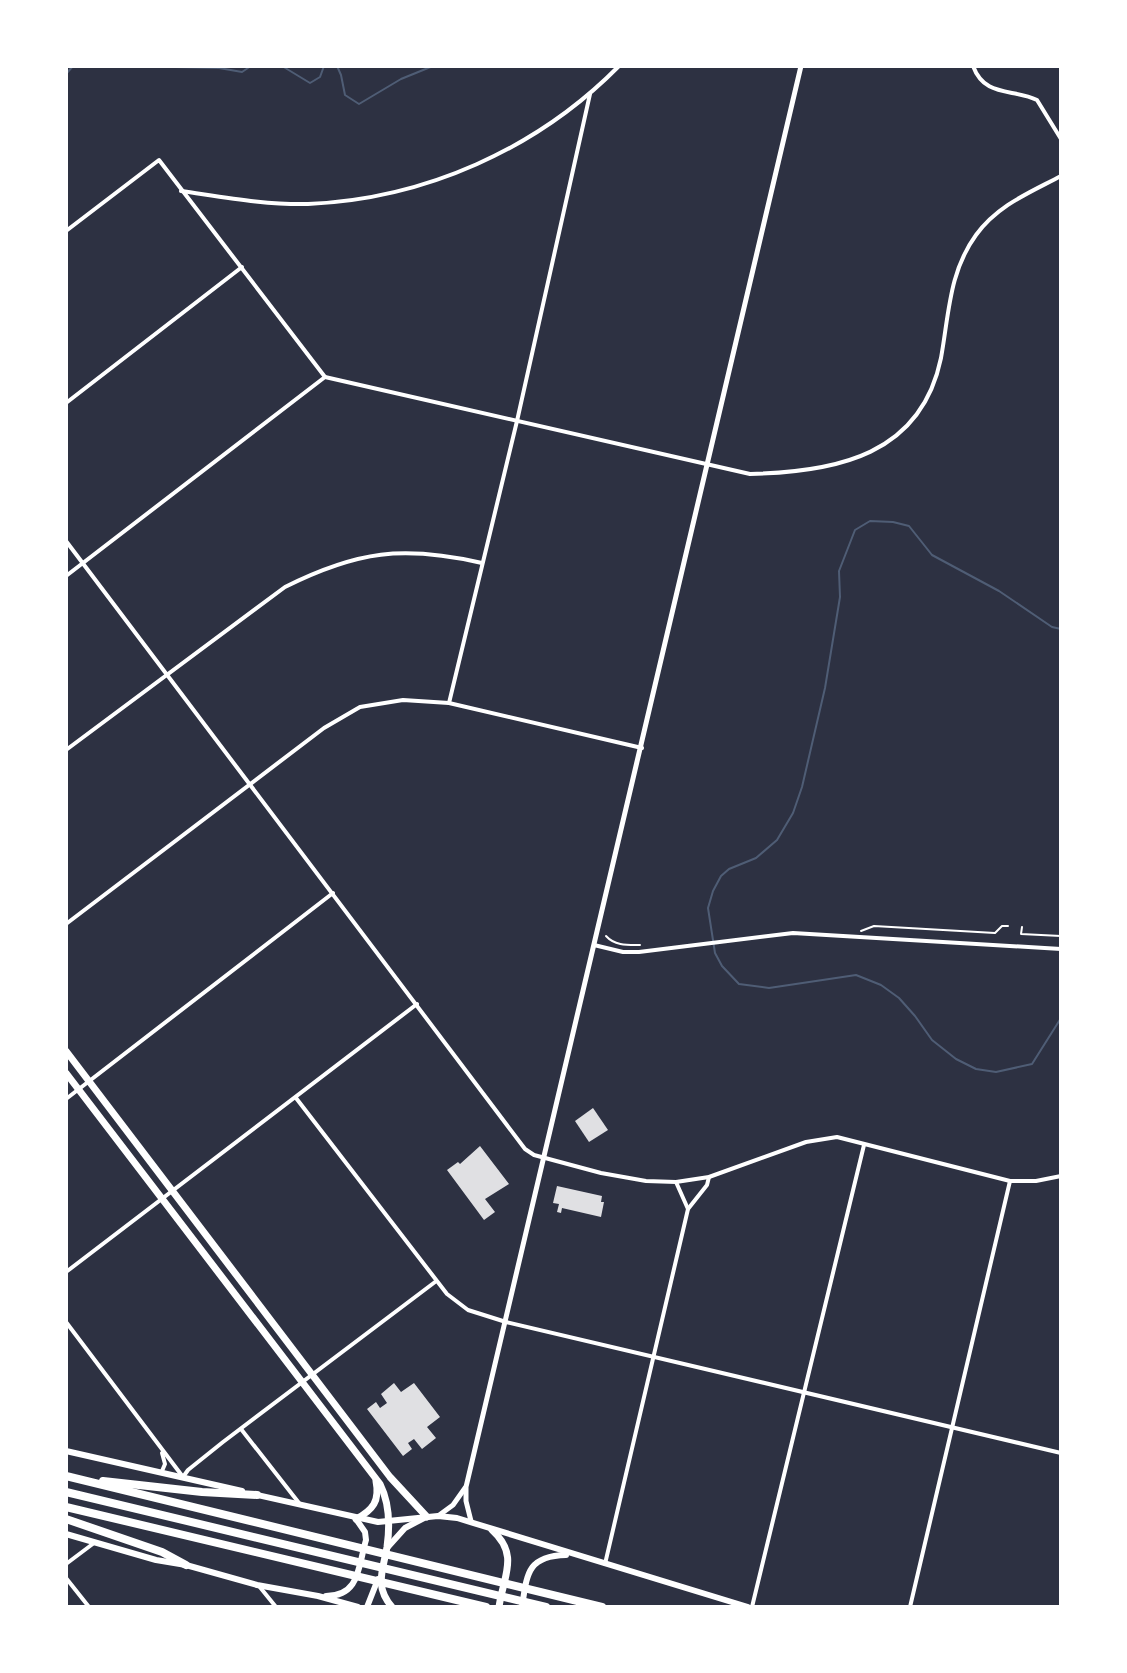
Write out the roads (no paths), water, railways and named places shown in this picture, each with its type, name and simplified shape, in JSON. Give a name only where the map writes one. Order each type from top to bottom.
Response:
[{"type":"highway","points":[[66,1476],[602,1607]]},
{"type":"highway","points":[[90,1482],[117,1481],[202,1492],[257,1495]]},
{"type":"highway","points":[[66,1492],[546,1607]]},
{"type":"highway","points":[[66,1507],[486,1607]]},
{"type":"highway","points":[[66,1519],[162,1552],[186,1565]]},
{"type":"main road","points":[[66,1051],[400,1489],[419,1505],[427,1517]]},
{"type":"main road","points":[[66,1073],[372,1472],[384,1492],[389,1510],[387,1548],[367,1607]]},
{"type":"main road","points":[[251,1314],[261,1307]]},
{"type":"main road","points":[[66,1451],[299,1503],[356,1519],[388,1522],[438,1516],[471,1521],[492,1530],[750,1607]]},
{"type":"main road","points":[[356,1519],[371,1510],[377,1498],[377,1484],[372,1472]]},
{"type":"main road","points":[[387,1548],[405,1528],[427,1517]]},
{"type":"main road","points":[[318,1596],[336,1596],[353,1587],[366,1540],[365,1532],[356,1519]]},
{"type":"main road","points":[[492,1530],[504,1545],[509,1568],[498,1606]]},
{"type":"main road","points":[[66,1534],[156,1560],[358,1607]]},
{"type":"main road","points":[[522,1607],[526,1578],[536,1563],[553,1555],[573,1554]]},
{"type":"main road","points":[[379,1576],[382,1591],[392,1607]]},
{"type":"street","points":[[181,191],[262,202],[306,204],[384,195],[420,185],[493,158],[548,126],[590,94],[619,66]]},
{"type":"street","points":[[471,1521],[466,1487],[801,66]]},
{"type":"street","points":[[973,66],[980,80],[993,90],[1037,100],[1061,139]]},
{"type":"street","points":[[449,703],[517,421],[590,94]]},
{"type":"street","points":[[66,231],[159,160],[325,377],[750,474],[812,470],[854,460],[885,444],[906,428],[918,416],[930,392],[940,360],[951,289],[968,248],[1007,204],[1061,176]]},
{"type":"street","points":[[66,403],[242,267]]},
{"type":"street","points":[[66,576],[325,377]]},
{"type":"street","points":[[66,541],[525,1149],[543,1158],[601,1173],[646,1181],[676,1182],[709,1177],[806,1142],[837,1137],[1010,1181],[1036,1181],[1061,1176]]},
{"type":"street","points":[[66,750],[285,587],[346,561],[397,553],[438,553],[482,563]]},
{"type":"street","points":[[66,924],[324,728],[360,707],[403,700],[449,703],[642,748]]},
{"type":"street","points":[[66,1099],[333,893]]},
{"type":"street","points":[[594,945],[623,952],[808,933],[1061,949]]},
{"type":"street","points":[[66,1272],[417,1004]]},
{"type":"street","points":[[296,1098],[435,1281],[468,1310],[506,1322],[1061,1453]]},
{"type":"street","points":[[750,1607],[864,1145]]},
{"type":"street","points":[[605,1564],[688,1209],[707,1185],[709,1177]]},
{"type":"street","points":[[910,1607],[1010,1181]]},
{"type":"street","points":[[676,1182],[688,1209]]},
{"type":"street","points":[[66,1322],[183,1477],[188,1470],[435,1281]]},
{"type":"street","points":[[241,1429],[299,1503]]},
{"type":"street","points":[[162,1451],[165,1464],[162,1473]]},
{"type":"street","points":[[438,1516],[453,1505],[466,1487]]},
{"type":"street","points":[[66,1564],[94,1543]]},
{"type":"street","points":[[66,1578],[89,1607]]},
{"type":"street","points":[[257,1585],[276,1607]]},
{"type":"waterway","points":[[66,74],[73,66]]},
{"type":"waterway","points":[[130,66],[219,68],[242,72],[251,66]]},
{"type":"waterway","points":[[282,66],[310,83],[320,77],[324,66]]},
{"type":"waterway","points":[[337,66],[345,95],[359,104],[401,79],[433,66]]},
{"type":"waterway","points":[[1061,629],[1052,627],[999,591],[932,555],[909,526],[870,521],[855,530],[839,571],[840,597],[825,688],[793,813],[777,840],[756,858],[729,869],[721,876],[708,908],[715,953],[722,966],[739,984],[769,988],[856,975],[881,985],[899,998],[932,1040],[956,1059],[976,1069],[996,1072],[1032,1064],[1061,1018]]}]
